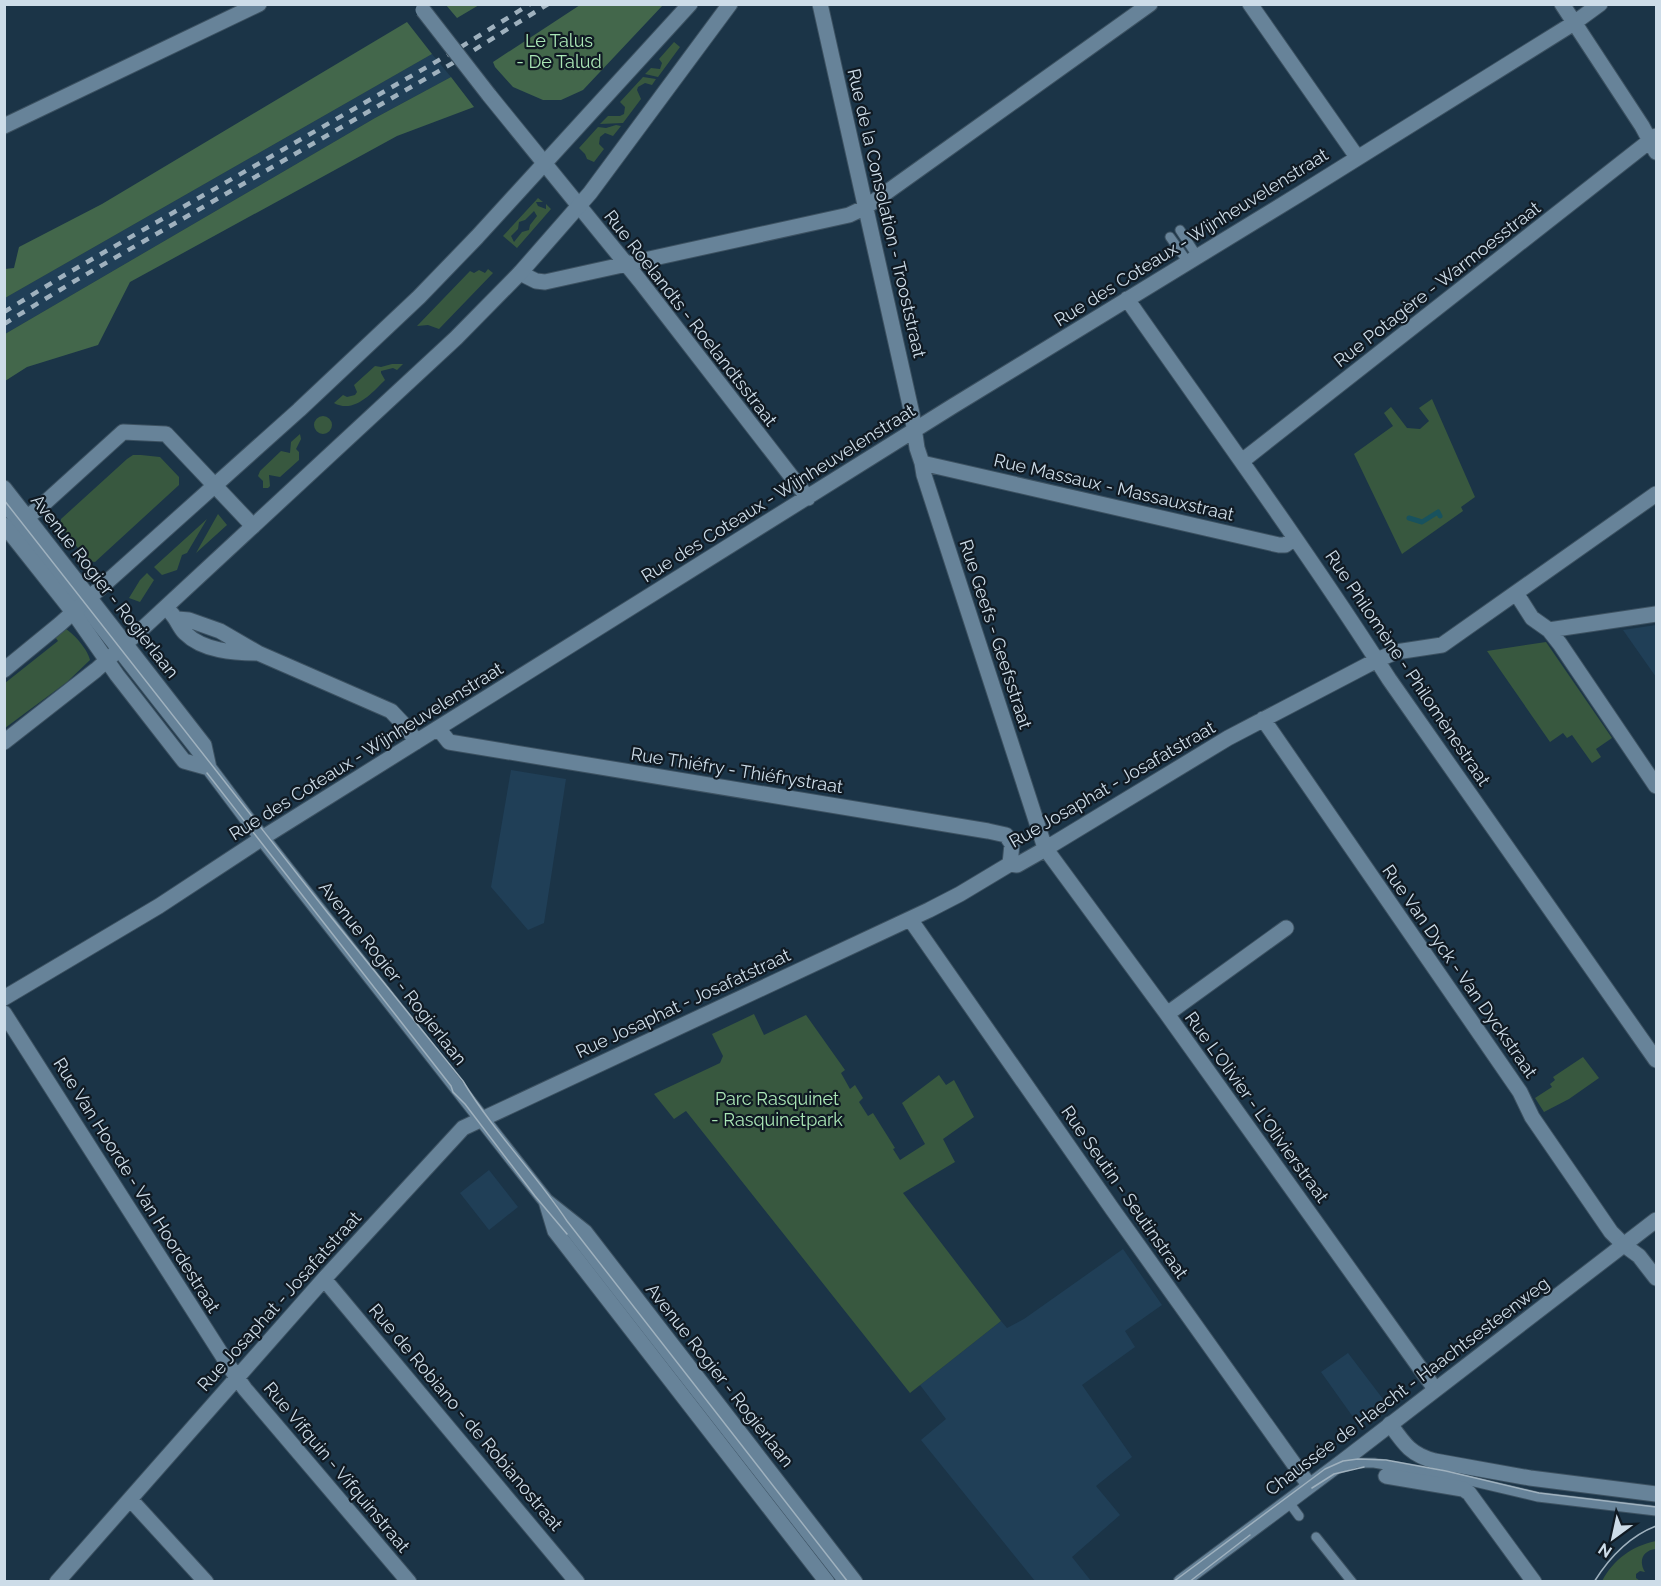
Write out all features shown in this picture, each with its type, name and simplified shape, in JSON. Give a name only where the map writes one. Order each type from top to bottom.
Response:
[{"type":"street","points":[[4,126],[240,9],[259,4]]},
{"type":"street","points":[[4,670],[81,605],[307,403],[419,297],[477,237],[690,4]]},
{"type":"street","points":[[4,742],[96,670],[166,607],[456,338],[520,273],[579,207],[730,4]]},
{"type":"street","name":"Rue de la Consolation - Trooststraat","points":[[820,4],[914,431]]},
{"type":"street","points":[[520,273],[536,281],[545,282],[849,216],[866,207],[1150,4]]},
{"type":"street","points":[[1250,4],[1357,157]]},
{"type":"street","points":[[1562,4],[1655,143]]},
{"type":"street","name":"Rue des Coteaux - Wijnheuvelenstraat","points":[[4,998],[159,906],[262,838],[1574,23],[1600,4]]},
{"type":"street","name":"Rue Roelandts - Roelandtsstraat","points":[[420,7],[808,498]]},
{"type":"street","name":"Rue Potagère - Warmoesstraat","points":[[1242,461],[1655,143]]},
{"type":"street","name":"Rue Philomène - Philomènestraat","points":[[1127,299],[1242,461],[1377,660],[1656,1060]]},
{"type":"street","name":"Rue Geefs - Geefsstraat","points":[[914,431],[924,475],[1045,848]]},
{"type":"street","points":[[14,524],[123,432],[166,434],[253,526]]},
{"type":"street","name":"Rue Massaux - Massauxstraat","points":[[922,463],[1279,546],[1285,545],[1294,538]]},
{"type":"street","name":"Avenue Rogier - Rogierlaan","points":[[4,488],[14,524],[116,651],[184,761],[209,768]]},
{"type":"street","name":"Rue Josaphat - Josafatstraat","points":[[57,1581],[324,1279],[463,1128],[910,919],[960,894],[1010,864],[1017,865],[1263,719],[1377,660],[1396,652],[1442,645],[1656,494]]},
{"type":"street","name":"Avenue Rogier - Rogierlaan","points":[[14,524],[116,651],[204,745],[209,768],[262,838],[546,1201],[585,1232],[855,1581]]},
{"type":"street","points":[[1516,593],[1532,618],[1549,630],[1656,786]]},
{"type":"street","points":[[166,607],[191,638],[235,654],[258,653],[391,711],[408,729],[416,742]]},
{"type":"street","points":[[1549,630],[1656,614]]},
{"type":"street","name":"Rue Van Dyck - Van Dyckstraat","points":[[1263,719],[1520,1092],[1532,1117],[1611,1232],[1639,1256],[1656,1278]]},
{"type":"street","name":"Rue Thiéfry - Thiéfrystraat","points":[[438,728],[449,742],[1006,835],[1012,844],[1010,864]]},
{"type":"street","name":"Rue L'Olivier - L'Olivierstraat","points":[[1045,848],[1167,1014],[1435,1389]]},
{"type":"street","name":"Rue Seutin - Seutinstraat","points":[[910,919],[1309,1485]]},
{"type":"street","points":[[1167,1014],[1286,928]]},
{"type":"street","name":"Rue Van Hoorde - Van Hoordestraat","points":[[4,1013],[237,1377]]},
{"type":"street","name":"Avenue Rogier - Rogierlaan","points":[[546,1201],[555,1231],[827,1581]]},
{"type":"street","name":"Chaussée de Haecht - Haachtsesteenweg","points":[[1181,1581],[1327,1473],[1656,1220]]},
{"type":"street","name":"Rue de Robiano - de Robianostraat","points":[[324,1279],[576,1581]]},
{"type":"street","name":"Rue Vifquin - Vifquinstraat","points":[[237,1377],[409,1581]]},
{"type":"street","points":[[1390,1425],[1412,1453],[1435,1461],[1530,1478],[1656,1494]]},
{"type":"street","points":[[1386,1476],[1462,1489],[1469,1493],[1534,1581]]},
{"type":"street","points":[[130,1499],[206,1581]]},
{"type":"lane","points":[[1180,230],[1192,259]]},
{"type":"lane","points":[[1170,237],[1192,259]]},
{"type":"lane","name":"Avenue Rogier - Rogierlaan","points":[[4,507],[14,524]]},
{"type":"lane","name":"Avenue Rogier - Rogierlaan","points":[[546,1201],[843,1581]]},
{"type":"lane","points":[[1327,1473],[1357,1463],[1374,1463],[1444,1475],[1538,1497],[1656,1511]]},
{"type":"lane","points":[[1288,1501],[1299,1516]]},
{"type":"lane","points":[[1316,1537],[1352,1581]]},
{"type":"shaded area","points":[[432,54],[451,77],[375,118],[5,334],[5,298]]},
{"type":"shaded area","points":[[1656,625],[1656,677],[1623,630]]},
{"type":"shaded area","points":[[511,770],[566,779],[544,923],[528,930],[491,887]]},
{"type":"shaded area","points":[[489,1170],[518,1207],[489,1230],[460,1193]]},
{"type":"shaded area","points":[[1123,1249],[1162,1305],[1125,1331],[1135,1347],[1082,1385],[1132,1457],[1096,1486],[1120,1515],[1072,1557],[1091,1581],[1035,1581],[921,1440],[946,1419],[920,1385],[1001,1321],[1007,1328],[1024,1319]]},
{"type":"shaded area","points":[[1348,1353],[1386,1403],[1358,1424],[1321,1372]]},
{"type":"green space","points":[[446,5],[479,5],[457,18]]},
{"type":"green space","name":"Le Talus - De Talud","points":[[580,5],[663,5],[583,90],[561,100],[543,100],[513,87],[493,62]]},
{"type":"green space","points":[[407,22],[432,54],[5,298],[5,269],[14,268],[19,247],[102,204]]},
{"type":"green space","points":[[674,42],[680,47],[658,77],[645,74],[651,68],[660,69],[662,63],[659,59]]},
{"type":"green space","points":[[451,77],[474,107],[397,136],[130,282],[98,345],[27,367],[5,381],[5,334],[375,118]]},
{"type":"green space","points":[[643,77],[656,79],[652,85],[645,83],[638,87],[641,99],[623,123],[600,124],[608,116],[624,114],[625,107],[620,102]]},
{"type":"green space","points":[[621,126],[613,136],[605,133],[600,137],[599,144],[604,149],[594,162],[587,159],[579,148],[598,127],[606,128]]},
{"type":"green space","points":[[538,198],[543,202],[536,202],[538,206],[546,209],[546,204],[551,209],[517,248],[503,236]],"holes":[[[534,211],[537,216],[529,230],[522,232],[514,242],[511,236],[518,229],[519,222],[525,220]]]},
{"type":"green space","points":[[488,269],[493,273],[439,329],[428,325],[417,326],[470,271],[474,273],[479,270],[485,273]]},
{"type":"green space","points":[[403,364],[397,370],[393,368],[381,371],[385,380],[362,400],[349,406],[334,403],[343,395],[347,397],[355,395],[357,392],[354,385],[375,366]]},
{"type":"green space","points":[[1432,399],[1475,497],[1461,507],[1463,511],[1402,554],[1354,454],[1393,426],[1384,413],[1391,407],[1407,428],[1420,429],[1429,421],[1419,408]]},
{"type":"green space","points":[[319,416],[327,416],[332,421],[330,432],[319,434],[314,429],[314,421]]},
{"type":"green space","points":[[300,434],[301,439],[296,449],[299,452],[299,460],[280,477],[269,475],[270,486],[263,488],[263,481],[258,476],[260,471],[281,451],[290,453],[291,442]]},
{"type":"green space","points":[[133,455],[160,457],[179,477],[179,485],[95,562],[88,561],[60,525],[61,519],[127,459]]},
{"type":"green space","points":[[218,514],[227,525],[196,553]]},
{"type":"green space","points":[[207,519],[187,553],[182,555],[177,570],[162,575],[154,567]]},
{"type":"green space","points":[[147,573],[154,580],[140,602],[129,598],[140,580]]},
{"type":"green space","points":[[66,629],[81,643],[90,660],[67,682],[5,728],[5,683],[58,641],[55,637]]},
{"type":"green space","points":[[1546,642],[1612,738],[1596,749],[1601,757],[1592,763],[1572,735],[1567,738],[1563,733],[1550,742],[1487,651]]},
{"type":"green space","name":"Parc Rasquinet - Rasquinetpark","points":[[754,1014],[764,1035],[806,1015],[845,1070],[841,1073],[850,1089],[855,1085],[863,1098],[859,1102],[868,1116],[873,1113],[900,1160],[925,1144],[902,1103],[939,1075],[946,1085],[954,1080],[974,1117],[943,1139],[955,1162],[903,1193],[1001,1321],[910,1393],[686,1111],[674,1119],[654,1094],[720,1063],[723,1056],[712,1034]]},
{"type":"green space","points":[[1583,1057],[1599,1078],[1569,1099],[1544,1112],[1535,1098],[1552,1087],[1550,1084],[1555,1080],[1553,1077]]},
{"type":"green space","points":[[1656,1541],[1656,1549],[1648,1551],[1643,1557],[1642,1564],[1645,1572],[1640,1571],[1636,1574],[1636,1578],[1640,1581],[1602,1581],[1612,1566],[1624,1555],[1639,1546]]},
{"type":"waterway","points":[[1409,518],[1422,522],[1438,512],[1440,516]]},
{"type":"tram line","points":[[4,500],[327,912],[463,1081],[487,1117],[848,1582]]},
{"type":"tram line","points":[[207,773],[451,1086],[453,1092],[465,1104],[567,1234]]},
{"type":"tram line","points":[[1173,1582],[1325,1469],[1343,1461],[1386,1460],[1446,1471],[1539,1493],[1656,1507]]},
{"type":"tram line","points":[[1312,1488],[1334,1474],[1364,1467]]},
{"type":"tram line","points":[[1594,1582],[1621,1549],[1646,1530],[1656,1526]]},
{"type":"tram line","points":[[1189,1582],[1250,1535]]},
{"type":"railway","points":[[4,312],[453,52],[530,4]]},
{"type":"railway","points":[[4,324],[458,60],[548,4]]}]
